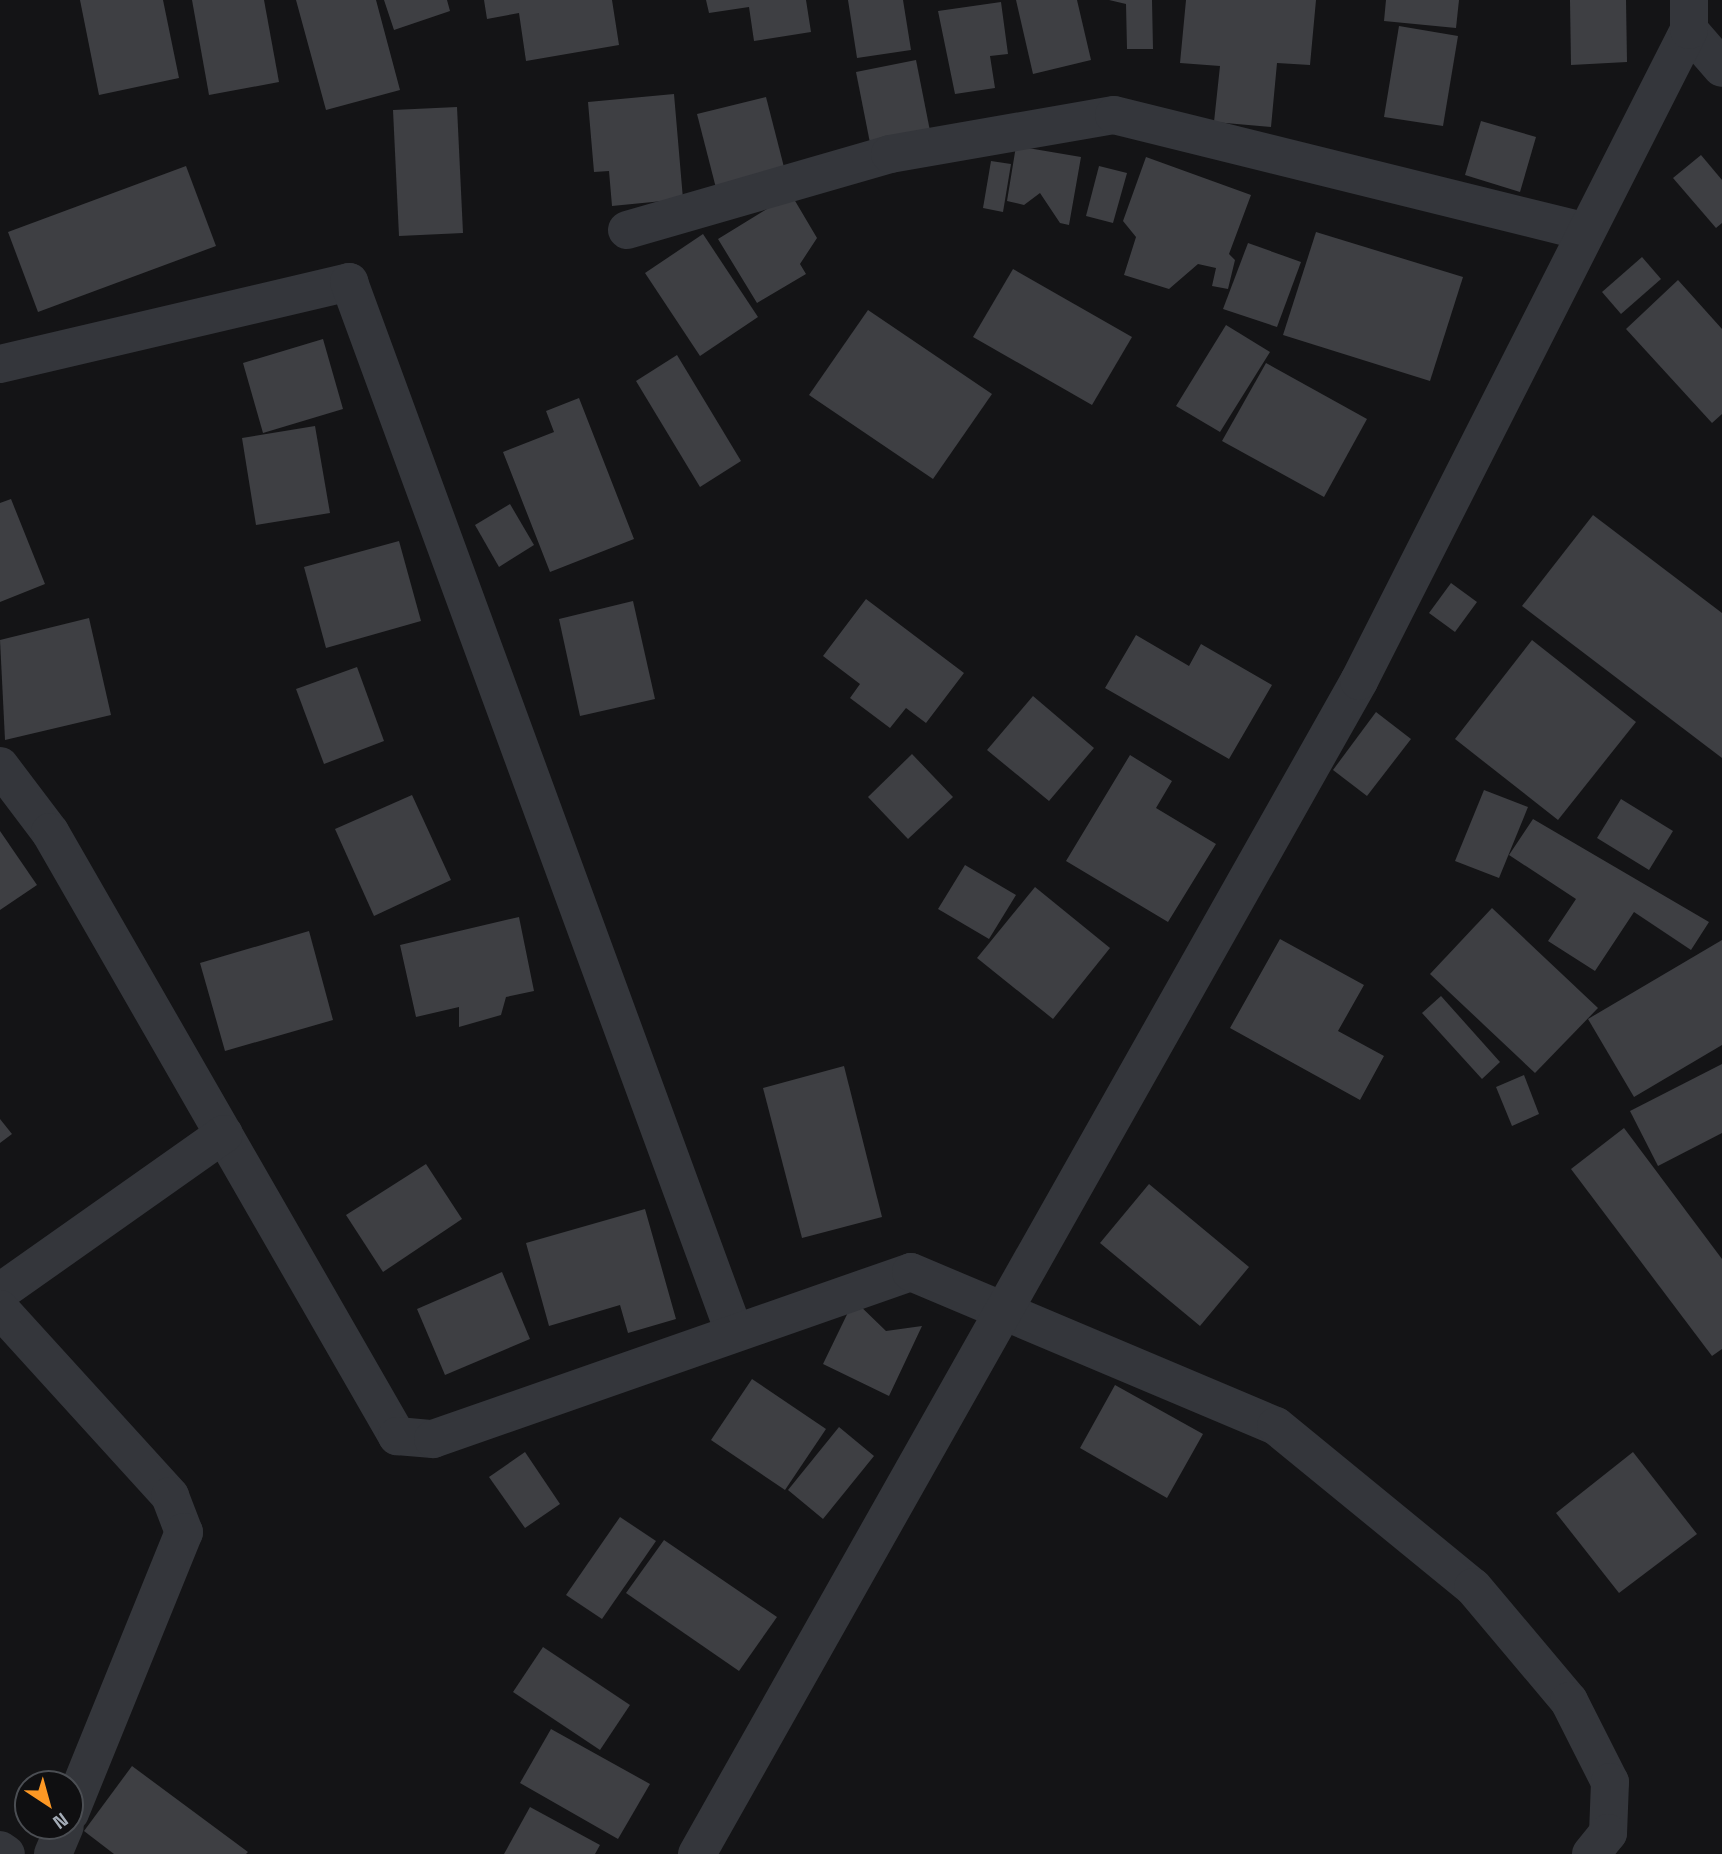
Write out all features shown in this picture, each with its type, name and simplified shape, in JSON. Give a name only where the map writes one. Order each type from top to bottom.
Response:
[{"type":"street","points":[[1689,15],[1722,68]]},
{"type":"street","points":[[697,1854],[1001,1308],[1359,681],[1586,232],[1689,15]]},
{"type":"street","points":[[627,230],[890,154],[1114,116],[1586,232]]},
{"type":"street","points":[[0,365],[349,282],[734,1332]]},
{"type":"street","points":[[0,766],[50,832],[397,1436],[433,1439],[911,1272],[1276,1426],[1473,1587],[1569,1701],[1610,1782],[1608,1833],[1591,1854]]},
{"type":"street","points":[[0,1292],[224,1134]]},
{"type":"street","points":[[0,1309],[170,1496],[184,1532],[84,1778]]},
{"type":"street","points":[[0,1850],[6,1854]]},
{"type":"building","points":[[80,0],[163,0],[179,78],[99,95]]},
{"type":"building","points":[[192,0],[264,0],[279,82],[209,95]]},
{"type":"building","points":[[296,0],[376,0],[400,90],[326,110]]},
{"type":"building","points":[[384,0],[447,0],[450,11],[394,30]]},
{"type":"building","points":[[484,0],[612,0],[619,45],[526,61],[519,13],[487,19]]},
{"type":"building","points":[[706,0],[806,0],[811,32],[754,41],[749,7],[709,13]]},
{"type":"building","points":[[848,0],[903,0],[911,50],[857,58]]},
{"type":"building","points":[[1016,0],[1077,0],[1091,60],[1033,74]]},
{"type":"building","points":[[1109,0],[1152,0],[1153,49],[1127,49],[1126,4]]},
{"type":"building","points":[[1186,0],[1316,0],[1310,65],[1277,63],[1271,127],[1214,122],[1220,66],[1180,63]]},
{"type":"building","points":[[1386,0],[1459,0],[1456,28],[1384,21]]},
{"type":"building","points":[[1570,0],[1626,0],[1627,62],[1571,65]]},
{"type":"building","points":[[1001,2],[1008,54],[990,56],[995,88],[955,94],[938,11]]},
{"type":"building","points":[[1399,26],[1458,36],[1443,126],[1384,117]]},
{"type":"building","points":[[916,60],[931,136],[871,148],[856,72]]},
{"type":"building","points":[[674,94],[683,199],[612,206],[609,171],[594,172],[588,102]]},
{"type":"building","points":[[766,97],[785,171],[716,188],[697,114]]},
{"type":"building","points":[[457,107],[463,233],[399,236],[393,110]]},
{"type":"building","points":[[1481,121],[1536,137],[1520,192],[1465,175]]},
{"type":"building","points":[[1016,146],[1081,157],[1069,225],[1060,223],[1040,193],[1024,205],[1007,201]]},
{"type":"building","points":[[1701,155],[1722,180],[1722,223],[1716,228],[1673,178]]},
{"type":"building","points":[[1146,157],[1251,195],[1229,254],[1235,260],[1228,289],[1212,286],[1216,268],[1198,264],[1169,289],[1124,275],[1136,237],[1123,221]]},
{"type":"building","points":[[991,161],[1011,164],[1003,212],[983,208]]},
{"type":"building","points":[[186,166],[216,246],[38,312],[8,232]]},
{"type":"building","points":[[1099,166],[1127,173],[1113,223],[1086,216]]},
{"type":"building","points":[[791,194],[817,238],[800,264],[806,274],[757,303],[718,239]]},
{"type":"building","points":[[1316,232],[1463,277],[1430,381],[1283,335]]},
{"type":"building","points":[[703,234],[758,317],[700,356],[645,273]]},
{"type":"building","points":[[1248,243],[1301,262],[1277,327],[1223,309]]},
{"type":"building","points":[[1642,257],[1661,279],[1621,314],[1602,292]]},
{"type":"building","points":[[1013,269],[1132,337],[1092,405],[973,337]]},
{"type":"building","points":[[1678,280],[1722,329],[1722,414],[1712,423],[1626,329]]},
{"type":"building","points":[[868,310],[992,394],[933,479],[809,395]]},
{"type":"building","points":[[1226,325],[1270,352],[1220,432],[1176,406]]},
{"type":"building","points":[[323,339],[343,409],[263,433],[243,363]]},
{"type":"building","points":[[677,355],[741,461],[700,487],[636,381]]},
{"type":"building","points":[[1266,363],[1367,419],[1324,497],[1222,441]]},
{"type":"building","points":[[579,398],[634,539],[550,572],[503,452],[554,432],[546,411]]},
{"type":"building","points":[[315,426],[330,513],[256,525],[242,438]]},
{"type":"building","points":[[11,499],[45,584],[0,602],[0,503]]},
{"type":"building","points":[[510,504],[534,545],[499,567],[475,525]]},
{"type":"building","points":[[1593,515],[1722,613],[1722,758],[1522,606]]},
{"type":"building","points":[[399,541],[421,621],[326,648],[304,567]]},
{"type":"building","points":[[1451,583],[1477,602],[1455,632],[1429,613]]},
{"type":"building","points":[[866,599],[964,673],[926,723],[906,708],[890,728],[850,698],[860,684],[823,656]]},
{"type":"building","points":[[633,601],[655,699],[580,716],[559,619]]},
{"type":"building","points":[[89,618],[111,715],[5,740],[0,640]]},
{"type":"building","points":[[1136,635],[1189,666],[1201,644],[1272,685],[1229,759],[1105,688]]},
{"type":"building","points":[[1532,640],[1636,722],[1558,820],[1455,739]]},
{"type":"building","points":[[357,667],[384,741],[324,764],[296,689]]},
{"type":"building","points":[[1033,696],[1094,748],[1049,801],[987,750]]},
{"type":"building","points":[[1376,712],[1411,739],[1367,796],[1333,770]]},
{"type":"building","points":[[912,754],[953,797],[908,839],[868,797]]},
{"type":"building","points":[[1130,755],[1172,781],[1156,808],[1216,844],[1168,922],[1066,861]]},
{"type":"building","points":[[1484,790],[1528,807],[1499,878],[1455,861]]},
{"type":"building","points":[[412,795],[451,880],[374,916],[335,829]]},
{"type":"building","points":[[1621,799],[1673,831],[1649,870],[1597,838]]},
{"type":"building","points":[[1533,819],[1709,922],[1691,950],[1634,912],[1595,971],[1548,941],[1576,899],[1509,855]]},
{"type":"building","points":[[0,831],[37,885],[0,910]]},
{"type":"building","points":[[965,865],[1016,895],[989,939],[938,909]]},
{"type":"building","points":[[1035,887],[1110,948],[1053,1019],[977,958]]},
{"type":"building","points":[[1492,908],[1598,1008],[1535,1073],[1430,974]]},
{"type":"building","points":[[519,917],[534,991],[506,997],[501,1015],[459,1027],[459,1007],[416,1017],[400,945]]},
{"type":"building","points":[[309,931],[333,1020],[225,1051],[200,963]]},
{"type":"building","points":[[1280,939],[1364,985],[1338,1031],[1384,1056],[1360,1100],[1230,1028]]},
{"type":"building","points":[[1722,940],[1722,1045],[1634,1097],[1588,1019]]},
{"type":"building","points":[[1441,996],[1500,1062],[1482,1079],[1422,1013]]},
{"type":"building","points":[[1722,1064],[1722,1133],[1658,1166],[1630,1111]]},
{"type":"building","points":[[844,1066],[882,1217],[802,1238],[763,1088]]},
{"type":"building","points":[[1524,1075],[1539,1114],[1512,1126],[1496,1087]]},
{"type":"building","points":[[0,1119],[12,1134],[0,1143]]},
{"type":"building","points":[[1624,1128],[1722,1259],[1722,1349],[1712,1356],[1571,1169]]},
{"type":"building","points":[[426,1164],[462,1219],[383,1272],[346,1215]]},
{"type":"building","points":[[1149,1184],[1249,1267],[1200,1326],[1100,1243]]},
{"type":"building","points":[[645,1209],[676,1319],[628,1333],[620,1305],[549,1326],[526,1243]]},
{"type":"building","points":[[502,1272],[530,1339],[445,1375],[417,1309]]},
{"type":"building","points":[[854,1300],[886,1331],[922,1326],[889,1396],[823,1364]]},
{"type":"building","points":[[752,1379],[826,1429],[785,1490],[711,1440]]},
{"type":"building","points":[[1115,1385],[1203,1434],[1167,1498],[1080,1448]]},
{"type":"building","points":[[839,1427],[874,1456],[823,1519],[788,1490]]},
{"type":"building","points":[[525,1452],[560,1504],[525,1528],[489,1477]]},
{"type":"building","points":[[1633,1452],[1697,1534],[1619,1593],[1556,1513]]},
{"type":"building","points":[[620,1517],[656,1541],[602,1619],[566,1595]]},
{"type":"building","points":[[664,1540],[777,1617],[739,1671],[626,1593]]},
{"type":"building","points":[[543,1647],[630,1705],[600,1750],[513,1692]]},
{"type":"building","points":[[551,1729],[650,1784],[618,1839],[520,1783]]},
{"type":"building","points":[[132,1766],[248,1852],[114,1854],[84,1831]]},
{"type":"building","points":[[530,1807],[600,1845],[595,1854],[504,1854]]}]
